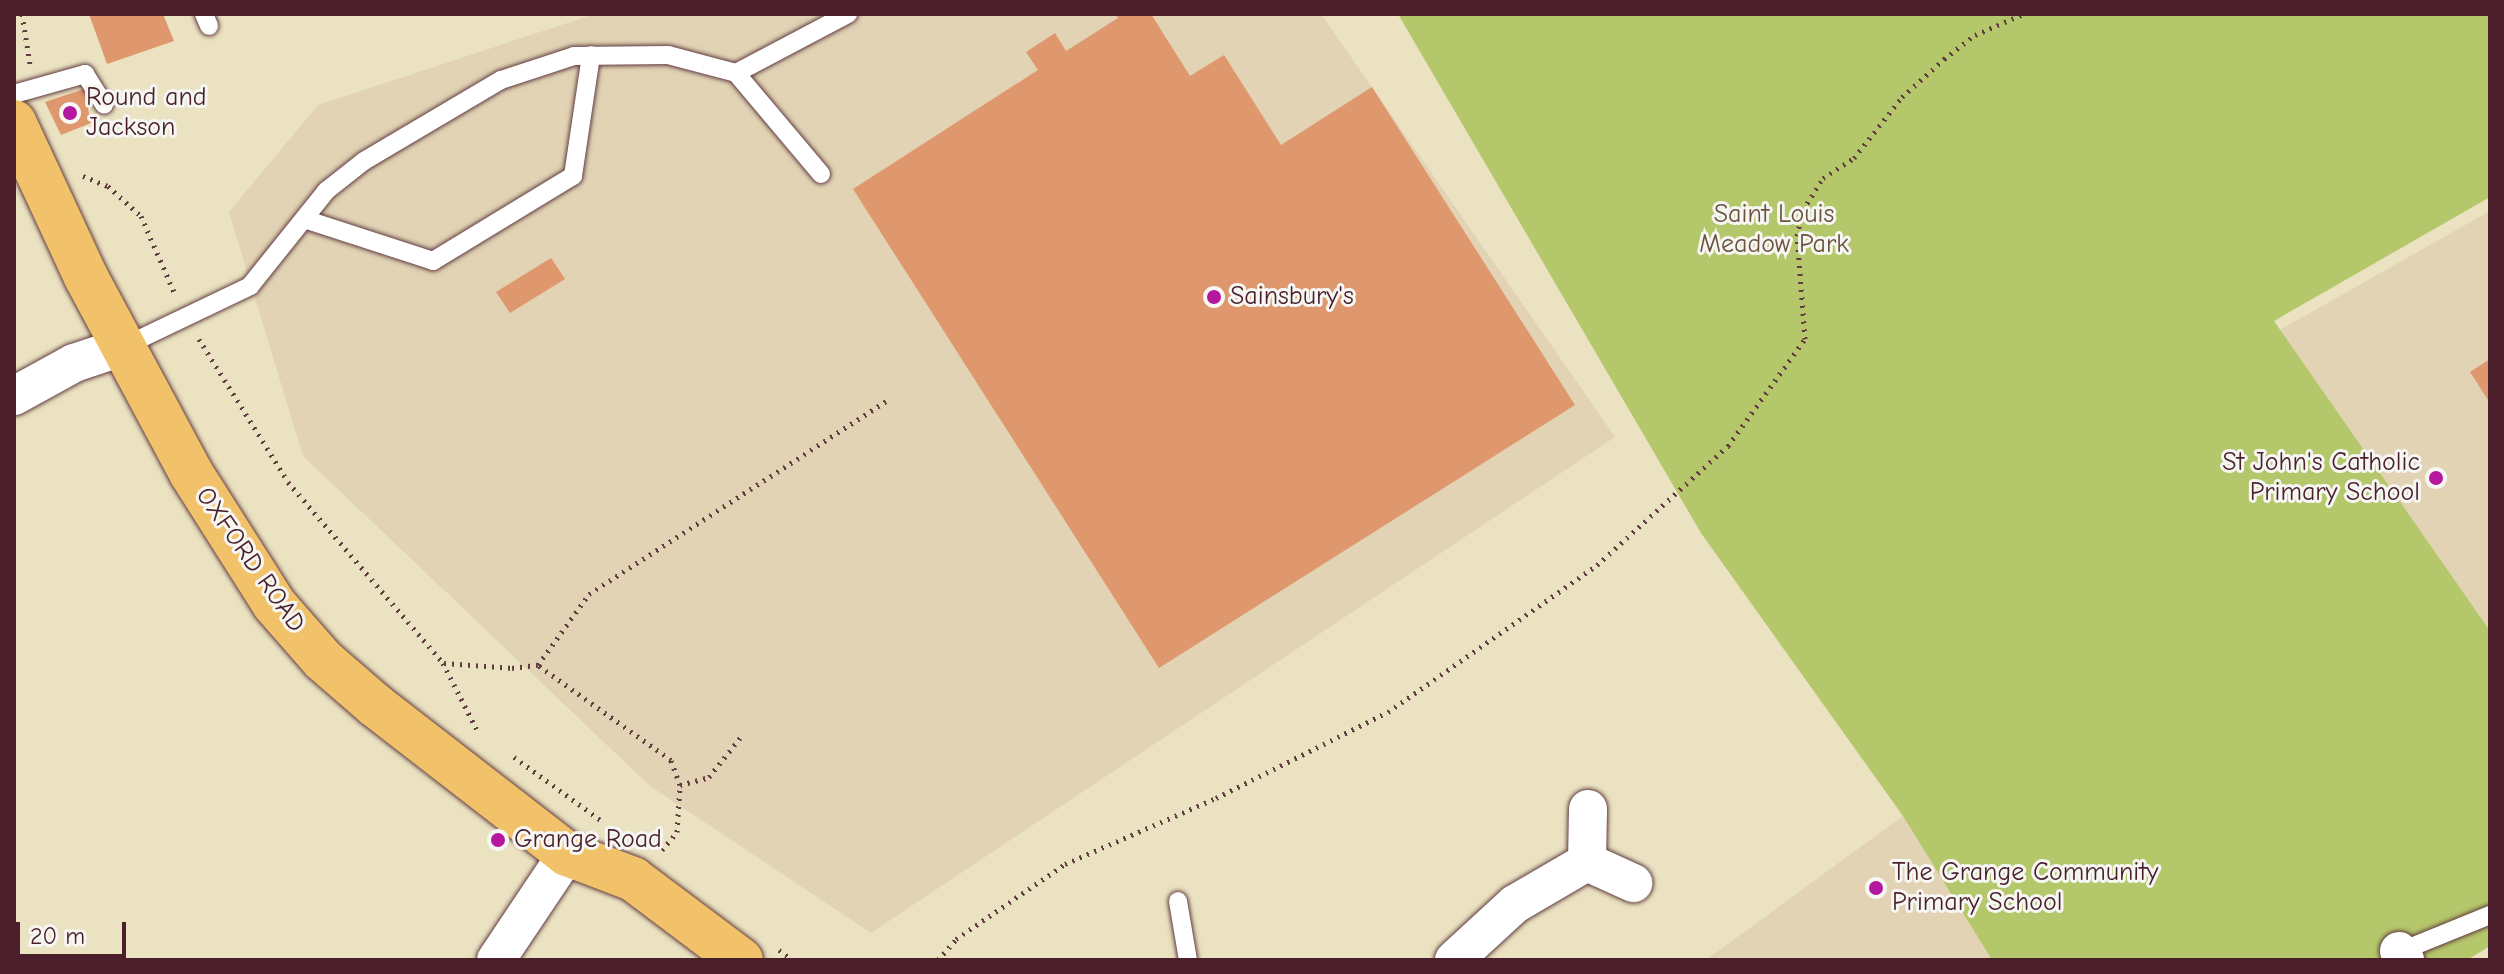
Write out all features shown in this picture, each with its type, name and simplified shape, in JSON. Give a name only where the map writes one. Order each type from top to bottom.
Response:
[{"type":"main road","name":"OXFORD ROAD","points":[[24,104],[86,277],[191,473],[284,616],[323,660],[375,705],[567,854],[633,879],[754,951]]},
{"type":"street","points":[[14,396],[74,363],[125,346]]},
{"type":"street","points":[[1587,862],[1588,809]]},
{"type":"street","points":[[496,960],[567,854]]},
{"type":"street","points":[[1587,862],[1633,883]]},
{"type":"street","points":[[1454,960],[1515,904],[1587,862]]},
{"type":"lane","points":[[736,73],[848,14]]},
{"type":"lane","points":[[304,219],[433,261],[573,176],[591,55]]},
{"type":"lane","points":[[125,346],[250,286],[326,191],[364,161],[451,106],[536,66],[591,55],[668,55],[736,73],[821,174]]},
{"type":"lane","points":[[14,94],[24,104],[85,74],[104,105]]},
{"type":"lane","points":[[1178,901],[1188,960]]},
{"type":"lane","points":[[2397,957],[2490,915]]},
{"type":"path","points":[[22,14],[24,104]]},
{"type":"path","points":[[938,960],[956,939],[1065,864],[1216,798],[1388,712],[1597,565],[1728,446],[1805,339],[1797,236],[1803,210],[1823,178],[1854,158],[1902,97],[1944,59],[1975,35],[2023,14]]},
{"type":"path","points":[[76,172],[108,186],[141,216],[186,319],[288,482],[443,663],[475,729],[488,739]]},
{"type":"path","points":[[538,665],[589,594],[888,400]]},
{"type":"path","points":[[443,663],[512,668],[538,665],[671,760],[680,785],[677,832],[633,879]]},
{"type":"path","points":[[680,785],[709,777],[740,738]]},
{"type":"path","points":[[501,748],[616,831]]},
{"type":"path","points":[[754,951],[793,960]]},
{"type":"shaded area","points":[[595,14],[1321,14],[1615,437],[871,933],[650,786],[303,456],[229,212],[318,105]]},
{"type":"shaded area","name":"St John's Catholic Primary School","points":[[2490,211],[2490,631],[2278,331]]},
{"type":"shaded area","name":"The Grange Community Primary School","points":[[1903,816],[1992,960],[1706,960]]},
{"type":"green space","name":"Saint Louis Meadow Park","points":[[1398,14],[2490,14],[2490,197],[2274,321],[2490,631],[2490,946],[2467,960],[1992,960],[1903,816],[1701,533]]},
{"type":"building","points":[[89,14],[163,14],[174,41],[107,64]]},
{"type":"building","name":"Sainsbury's","points":[[1115,14],[1151,14],[1190,76],[1224,55],[1281,145],[1372,87],[1575,405],[1159,668],[853,189],[1038,70],[1026,52],[1055,33],[1066,51],[1118,18]]},
{"type":"building","name":"Round and Jackson","points":[[84,89],[91,123],[61,135],[45,102]]},
{"type":"building","points":[[551,258],[565,279],[510,313],[496,292]]},
{"type":"building","points":[[2490,359],[2490,403],[2470,372]]},
{"type":"place","name":"Round and Jackson","points":[[70,113]]},
{"type":"place","name":"Sainsbury's","points":[[1214,297]]},
{"type":"place","name":"St John's Catholic Primary School","points":[[2436,478]]},
{"type":"place","name":"Grange Road","points":[[498,840]]},
{"type":"place","name":"The Grange Community Primary School","points":[[1876,888]]}]
